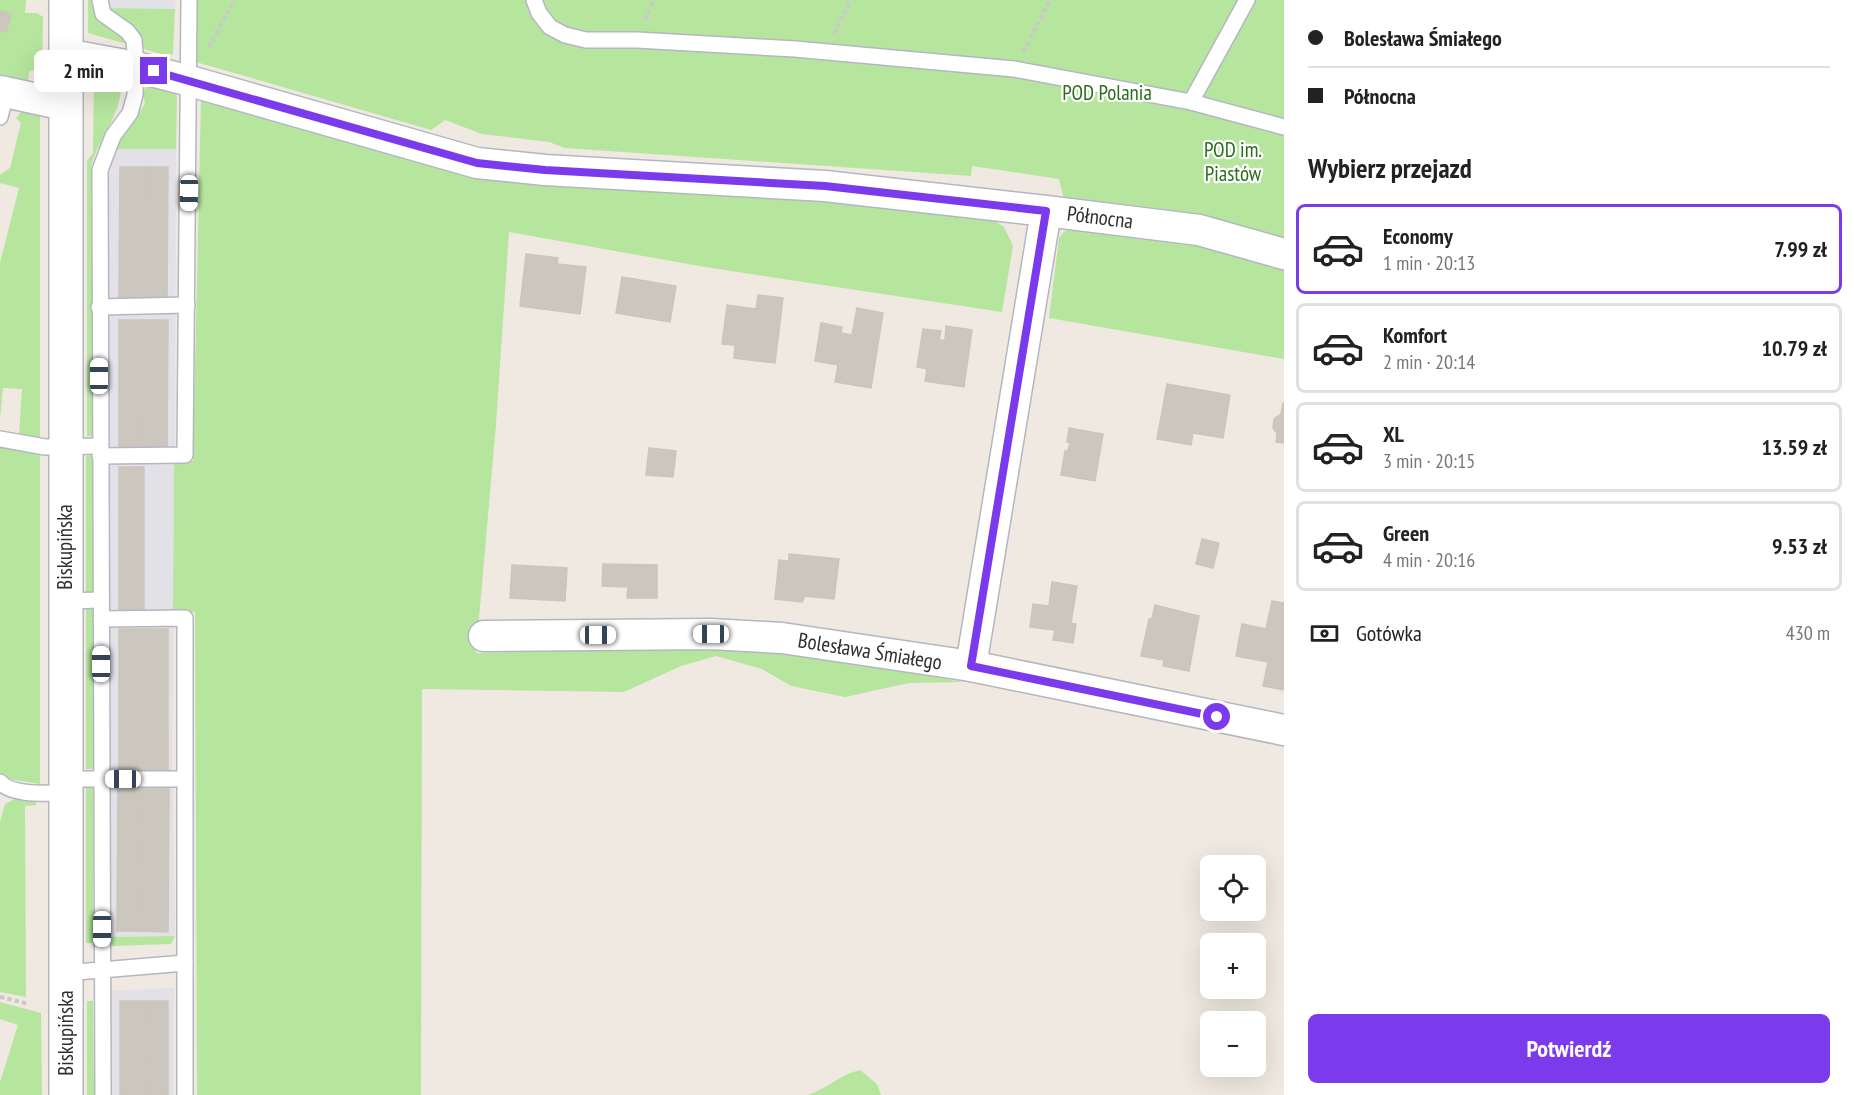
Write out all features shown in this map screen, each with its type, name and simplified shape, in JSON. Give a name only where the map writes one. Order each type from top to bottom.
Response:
[{"type":"street","name":"Biskupińska","points":[[66,0],[64,601],[66,1095]]},
{"type":"street","name":"Północna","points":[[65,54],[136,67],[190,71],[477,163],[545,170],[825,186],[1199,230],[1284,254]]},
{"type":"street","points":[[2,100],[65,105]]},
{"type":"street","points":[[971,666],[1046,211]]},
{"type":"street","name":"Bolesława Śmiałego","points":[[484,636],[711,634],[782,638],[971,666],[1284,730]]},
{"type":"lane","points":[[100,0],[102,14],[127,31],[134,40],[136,67],[135,95],[130,113],[113,136],[100,170],[103,1095]]},
{"type":"lane","points":[[0,439],[100,451],[185,455],[189,0]]},
{"type":"lane","points":[[534,0],[539,12],[550,27],[565,35],[586,40],[637,40],[826,51],[1014,69],[1191,102],[1284,127]]},
{"type":"lane","points":[[1191,102],[1246,0]]},
{"type":"lane","points":[[99,307],[187,305]]},
{"type":"lane","points":[[64,601],[101,600]]},
{"type":"lane","points":[[101,619],[185,618],[185,1095]]},
{"type":"lane","points":[[0,782],[4,787],[29,791],[102,779],[184,779]]},
{"type":"lane","points":[[65,974],[185,963]]},
{"type":"path","points":[[190,71],[213,44],[234,0]]},
{"type":"path","points":[[826,51],[851,0]]},
{"type":"path","points":[[1014,69],[1050,0]]},
{"type":"path","points":[[0,997],[29,1004]]},
{"type":"shaded area","points":[[107,0],[176,0],[175,9],[107,8]]},
{"type":"shaded area","points":[[115,149],[176,149],[175,451],[107,451],[106,172]]},
{"type":"shaded area","points":[[174,460],[173,613],[106,613],[107,461]]},
{"type":"shaded area","points":[[105,624],[174,624],[172,774],[106,773]]},
{"type":"shaded area","points":[[106,784],[173,786],[175,936],[104,937]]},
{"type":"shaded area","points":[[174,988],[174,1095],[105,1095],[105,991]]},
{"type":"green space","points":[[0,0],[26,0],[25,13],[37,13],[43,17],[42,66],[29,72],[28,81],[0,75]]},
{"type":"green space","points":[[88,0],[92,0],[98,19],[127,44],[88,33]]},
{"type":"green space","name":"POD Polania","points":[[196,0],[1284,0],[1284,243],[1064,199],[1059,179],[972,166],[971,176],[565,148],[549,142],[482,134],[445,120],[431,130],[196,62]]},
{"type":"green space","points":[[107,8],[175,9],[173,54],[168,56],[144,49],[138,33]]},
{"type":"green space","points":[[117,73],[120,96],[117,108],[91,167],[93,436],[87,436],[87,161],[93,153],[94,75]]},
{"type":"green space","points":[[149,82],[175,91],[177,98],[176,149],[115,149],[145,104],[143,93]]},
{"type":"green space","points":[[201,99],[444,170],[513,180],[831,200],[987,216],[1004,227],[1013,246],[1002,312],[705,267],[509,232],[496,424],[476,653],[728,647],[806,655],[963,682],[909,683],[845,697],[791,686],[762,669],[716,656],[681,666],[624,692],[422,689],[421,1095],[197,1095],[195,612],[173,613],[174,460],[193,461]]},
{"type":"green space","points":[[25,108],[40,114],[40,440],[19,436],[22,389],[3,388],[0,418],[0,263],[19,188],[0,183],[0,175],[10,168],[21,123],[16,118]]},
{"type":"green space","points":[[1069,226],[1204,245],[1284,270],[1284,359],[1049,318],[1059,238]]},
{"type":"green space","points":[[0,444],[40,452],[40,784],[3,778],[0,774]]},
{"type":"green space","points":[[93,455],[94,592],[86,592],[86,456]]},
{"type":"green space","points":[[86,608],[94,608],[93,769],[86,769]]},
{"type":"green space","points":[[86,788],[93,788],[93,943],[86,943]]},
{"type":"green space","points":[[17,798],[36,800],[36,805],[25,806],[26,997],[0,992],[0,822],[5,804]]},
{"type":"green space","points":[[175,936],[171,944],[112,946],[110,937]]},
{"type":"green space","points":[[87,1001],[93,1001],[94,1095],[87,1095]]},
{"type":"green space","points":[[0,1002],[41,1013],[42,1095],[0,1095],[0,1082],[18,1025],[0,1019]]},
{"type":"green space","points":[[860,1070],[877,1084],[881,1095],[808,1095],[846,1075]]},
{"type":"building","points":[[0,11],[11,14],[6,32],[0,31]]},
{"type":"building","points":[[120,167],[145,167],[144,298],[119,298]]},
{"type":"building","points":[[145,167],[168,167],[167,299],[144,298]]},
{"type":"building","points":[[526,254],[558,258],[557,264],[586,267],[580,314],[520,306]]},
{"type":"building","points":[[622,277],[676,286],[670,322],[616,313]]},
{"type":"building","points":[[758,295],[783,298],[775,363],[734,358],[735,345],[722,344],[727,305],[756,309]]},
{"type":"building","points":[[857,308],[883,313],[871,388],[835,382],[838,365],[815,361],[821,323],[842,327],[841,333],[852,335]]},
{"type":"building","points":[[119,320],[144,320],[143,449],[119,449]]},
{"type":"building","points":[[144,320],[168,320],[167,449],[143,449]]},
{"type":"building","points":[[946,326],[972,330],[964,387],[925,381],[927,369],[917,367],[923,329],[941,331],[939,340],[945,340]]},
{"type":"building","points":[[1167,384],[1230,395],[1223,438],[1193,433],[1191,445],[1157,439]]},
{"type":"building","points":[[1283,403],[1284,443],[1276,442],[1277,433],[1273,428],[1274,419],[1281,414]]},
{"type":"building","points":[[1069,428],[1103,434],[1095,481],[1061,475],[1065,451],[1068,451],[1070,443],[1067,442]]},
{"type":"building","points":[[649,448],[676,451],[673,477],[646,475]]},
{"type":"building","points":[[119,467],[144,467],[144,610],[119,610]]},
{"type":"building","points":[[1202,539],[1219,543],[1213,568],[1196,564]]},
{"type":"building","points":[[789,554],[839,559],[834,599],[805,596],[802,602],[775,599],[779,560],[789,561]]},
{"type":"building","points":[[603,564],[657,565],[657,598],[627,598],[628,587],[602,586]]},
{"type":"building","points":[[512,565],[567,568],[565,601],[510,598]]},
{"type":"building","points":[[1052,582],[1077,586],[1071,623],[1076,624],[1073,643],[1053,640],[1055,630],[1030,627],[1033,604],[1049,606]]},
{"type":"building","points":[[1272,601],[1284,603],[1284,690],[1263,686],[1268,662],[1236,656],[1242,624],[1266,629]]},
{"type":"building","points":[[1155,605],[1199,616],[1189,671],[1163,666],[1164,660],[1141,656],[1149,619],[1152,619]]},
{"type":"building","points":[[119,629],[144,629],[144,771],[119,771]]},
{"type":"building","points":[[144,629],[168,629],[168,771],[144,771]]},
{"type":"building","points":[[118,789],[143,789],[142,931],[117,931]]},
{"type":"building","points":[[143,789],[169,789],[168,932],[142,931]]},
{"type":"building","points":[[120,1001],[145,1001],[146,1095],[120,1095]]},
{"type":"building","points":[[145,1001],[168,1001],[168,1095],[146,1095]]},
{"type":"route","points":[[154,71],[477,163],[545,170],[825,186],[1046,211],[971,666],[1217,717]]},
{"type":"park label","name":"POD im. Piastów","points":[[1233,161]]}]
